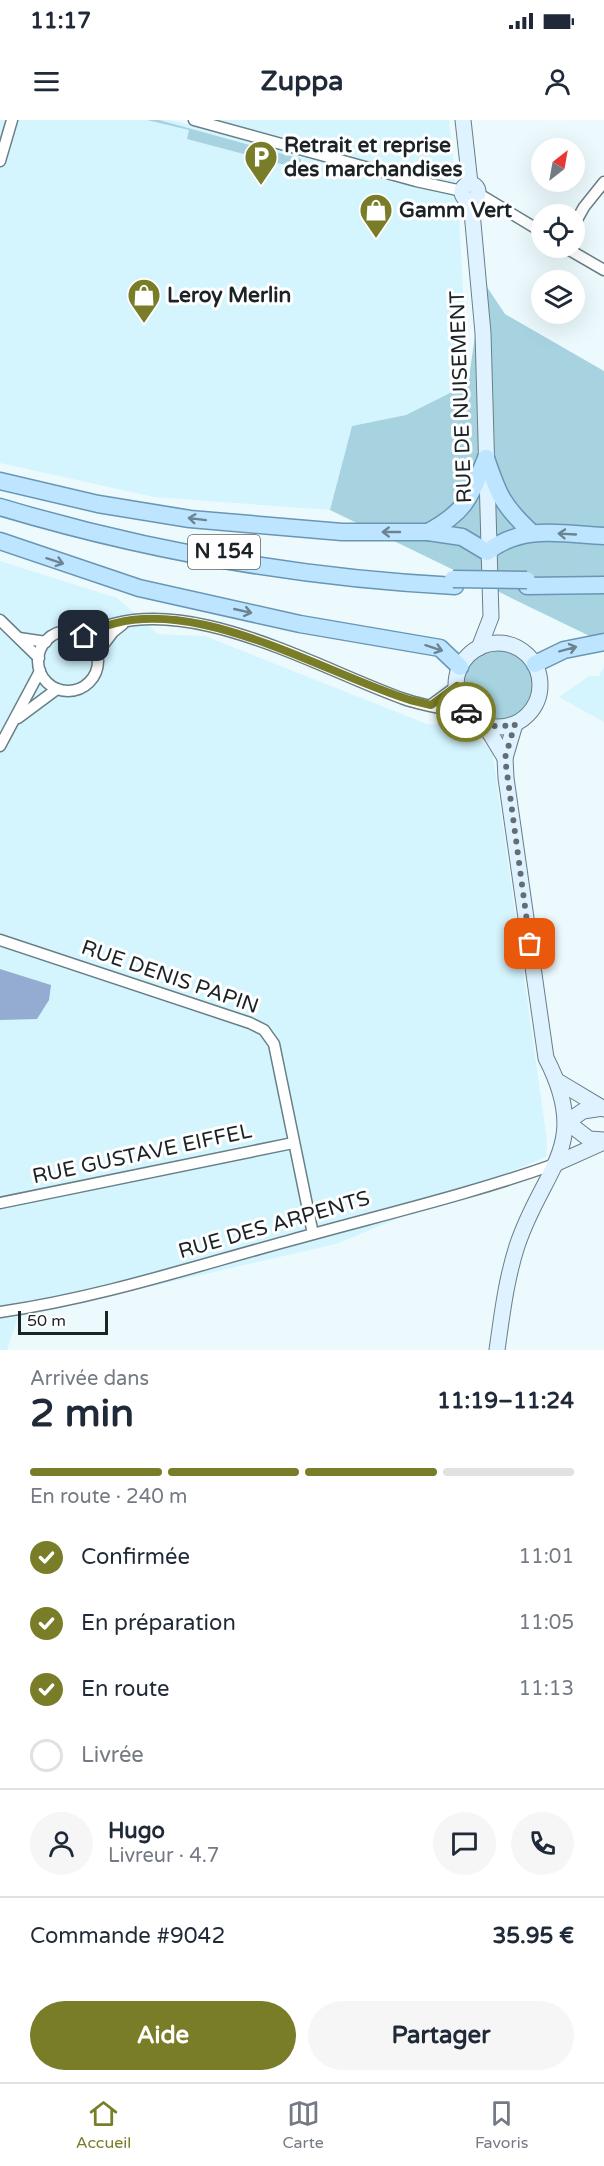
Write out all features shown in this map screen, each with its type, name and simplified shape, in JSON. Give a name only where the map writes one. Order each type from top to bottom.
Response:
[{"type":"main road","points":[[428,532],[454,516],[468,502],[486,458]]},
{"type":"main road","points":[[486,458],[497,492],[509,512],[531,532]]},
{"type":"main road","points":[[0,481],[98,504],[190,519],[330,531],[428,532],[462,537],[487,552],[507,538],[531,532],[604,536]]},
{"type":"main road","name":"N 154","points":[[0,497],[96,524],[246,556],[374,574],[454,582]]},
{"type":"main road","name":"N 154","points":[[0,507],[53,523],[237,562],[377,582],[604,585]]},
{"type":"main road","points":[[0,514],[55,531],[129,547],[194,560],[237,562]]},
{"type":"main road","points":[[0,541],[139,588],[300,624],[440,648],[460,667]]},
{"type":"main road","name":"N 154","points":[[527,583],[604,579]]},
{"type":"main road","points":[[535,664],[564,650],[604,642]]},
{"type":"street","points":[[0,161],[12,120]]},
{"type":"street","points":[[194,120],[416,181],[471,192],[531,226]]},
{"type":"street","name":"RUE DE NUISEMENT","points":[[463,120],[483,333],[487,552],[491,617],[479,648]]},
{"type":"street","points":[[585,209],[604,182]]},
{"type":"street","points":[[583,258],[604,270]]},
{"type":"street","points":[[485,725],[495,727],[515,724],[527,716],[535,705],[540,691],[535,664],[521,650],[512,645],[491,617]]},
{"type":"street","points":[[84,636],[126,622],[149,618],[182,619],[231,632],[403,698],[467,712]]},
{"type":"street","points":[[0,620],[39,658]]},
{"type":"street","points":[[97,653],[84,636],[68,631],[59,633],[46,642],[39,658],[40,671],[44,679],[57,689],[74,690],[88,683],[97,669],[97,653],[113,632],[126,622]]},
{"type":"street","points":[[19,638],[46,642]]},
{"type":"street","points":[[497,1350],[506,1291],[517,1246],[565,1143],[567,1122],[559,1082],[546,1058],[505,758],[485,725],[467,712],[460,702],[457,686],[460,667],[468,656],[490,644],[512,645]]},
{"type":"street","points":[[0,746],[40,671]]},
{"type":"street","points":[[431,705],[457,686]]},
{"type":"street","points":[[13,722],[57,689]]},
{"type":"street","points":[[505,758],[515,724]]},
{"type":"street","name":"RUE DENIS PAPIN","points":[[0,940],[264,1030],[274,1044],[292,1143],[313,1234]]},
{"type":"street","points":[[559,1082],[603,1108]]},
{"type":"street","points":[[567,1122],[583,1111],[603,1108]]},
{"type":"street","points":[[567,1122],[589,1138],[604,1141]]},
{"type":"street","points":[[555,1164],[604,1141]]},
{"type":"street","name":"RUE GUSTAVE EIFFEL","points":[[0,1203],[292,1143]]},
{"type":"street","name":"RUE DES ARPENTS","points":[[0,1312],[146,1282],[313,1234],[494,1186],[555,1164]]},
{"type":"shaded area","points":[[0,120],[171,120],[198,127],[200,120],[449,120],[459,214],[468,384],[406,415],[352,426],[330,510],[154,497],[0,463]]},
{"type":"shaded area","points":[[147,120],[159,120],[301,159],[301,164],[296,168],[187,139],[189,130]]},
{"type":"shaded area","points":[[483,281],[505,314],[604,371],[604,643],[330,510],[352,426],[406,415],[468,384]]},
{"type":"shaded area","points":[[0,561],[117,598],[158,634],[205,636],[427,724],[450,725],[492,748],[547,1141],[546,1157],[336,1244],[18,1317],[7,1350],[0,1350]]},
{"type":"shaded area","points":[[499,648],[513,651],[525,658],[532,670],[535,684],[532,698],[525,710],[513,717],[499,720],[485,717],[473,710],[466,698],[463,684],[466,670],[473,658],[485,651]]},
{"type":"shaded area","points":[[604,667],[604,722],[559,697],[589,676],[599,676]]},
{"type":"shaded area","points":[[0,969],[51,985],[49,1000],[37,1019],[0,1020]]},
{"type":"way so far","points":[[466,712],[485,725],[495,727],[515,724],[505,758],[506,778],[530,944]]},
{"type":"place","name":"Retrait et reprise des marchandises","points":[[261,186]]},
{"type":"place","name":"Gamm Vert","points":[[376,239]]},
{"type":"place","name":"Leroy Merlin","points":[[144,324]]},
{"type":"route","points":[[84,636],[91,631],[149,618],[182,619],[231,632],[410,700],[431,705],[457,686],[460,702],[466,712]]}]
